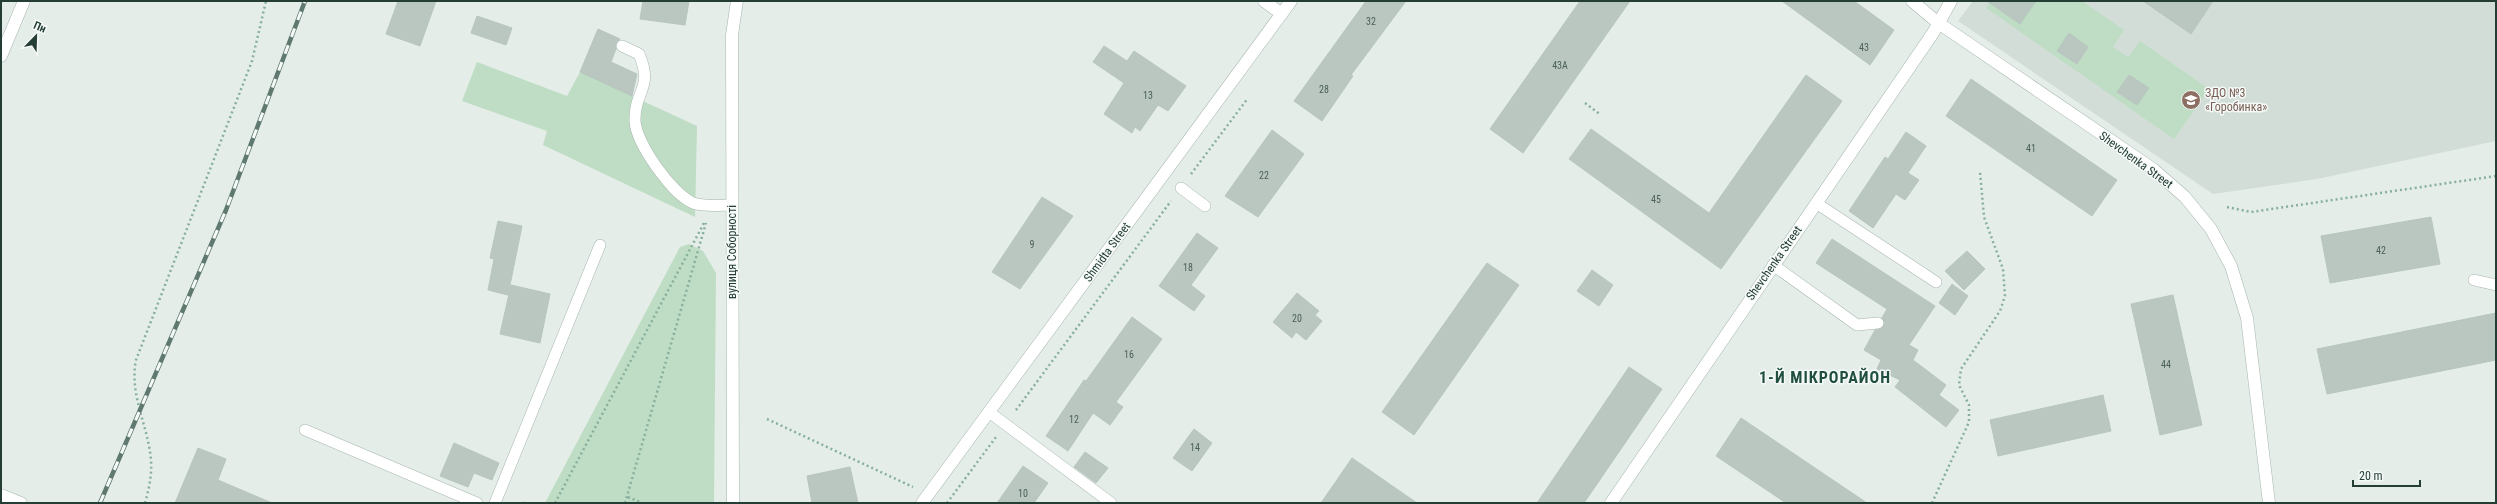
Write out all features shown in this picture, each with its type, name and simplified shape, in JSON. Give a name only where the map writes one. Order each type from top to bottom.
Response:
[{"type":"street","points":[[1,56],[24,1]]},
{"type":"street","name":"вулиця Соборності","points":[[733,503],[732,35],[737,1]]},
{"type":"street","points":[[1264,1],[1282,14]]},
{"type":"street","name":"Shmidta Street","points":[[925,499],[1291,1]]},
{"type":"street","name":"Shevchenka Street","points":[[1912,1],[1937,22],[2153,169],[2185,197],[2211,229],[2231,266],[2244,306],[2269,503]]},
{"type":"street","name":"Shevchenka Street","points":[[1611,503],[1932,33],[1937,22],[1951,1]]},
{"type":"street","points":[[1,495],[21,503]]},
{"type":"lane","points":[[622,46],[639,54],[646,70],[646,80],[636,109],[636,129],[640,138],[672,187],[686,200],[696,204],[732,205]]},
{"type":"lane","points":[[1181,188],[1205,206]]},
{"type":"lane","points":[[1816,203],[1936,282]]},
{"type":"lane","points":[[495,503],[600,245]]},
{"type":"lane","points":[[1773,265],[1857,325],[1878,323]]},
{"type":"lane","points":[[2474,280],[2496,286]]},
{"type":"lane","points":[[989,412],[1111,503]]},
{"type":"lane","points":[[305,430],[477,503]]},
{"type":"path","points":[[145,503],[150,482],[151,460],[134,389],[133,374],[136,360],[252,61],[266,1]]},
{"type":"path","points":[[767,418],[925,499],[947,503],[1248,98]]},
{"type":"path","points":[[1585,103],[1601,115]]},
{"type":"path","points":[[1932,503],[1969,422],[1969,406],[1960,385],[1961,369],[2000,311],[2004,296],[2003,269],[1984,217],[1980,172]]},
{"type":"path","points":[[2227,207],[2251,212],[2496,176]]},
{"type":"path","points":[[555,503],[705,222],[628,497],[625,503]]},
{"type":"path","points":[[628,497],[642,503]]},
{"type":"shaded area","points":[[1973,1],[2496,1],[2496,141],[2317,179],[2213,194],[1958,21]]},
{"type":"green space","points":[[1991,1],[2082,1],[2124,30],[2113,47],[2128,57],[2140,41],[2209,89],[2174,139],[1986,8]]},
{"type":"green space","points":[[477,62],[567,96],[580,72],[697,126],[695,217],[543,145],[547,131],[462,101]]},
{"type":"green space","points":[[689,244],[703,251],[716,273],[714,503],[545,503],[680,247]]},
{"type":"building","points":[[398,1],[436,1],[420,46],[386,34]]},
{"type":"building","points":[[643,1],[689,1],[685,25],[640,19]]},
{"type":"building","points":[[1366,1],[1406,1],[1351,75],[1353,76],[1322,121],[1294,101]]},
{"type":"building","points":[[1580,1],[1630,1],[1523,153],[1490,129]]},
{"type":"building","points":[[1782,1],[1854,1],[1894,30],[1870,65]]},
{"type":"building","points":[[1987,1],[2036,1],[2020,24]]},
{"type":"building","points":[[2143,1],[2213,1],[2191,34]]},
{"type":"building","points":[[477,16],[512,28],[506,45],[471,33]]},
{"type":"building","points":[[598,29],[620,39],[616,43],[616,49],[611,62],[637,74],[632,96],[580,72]]},
{"type":"building","points":[[2069,33],[2088,47],[2077,64],[2057,51]]},
{"type":"building","points":[[1104,46],[1127,61],[1134,51],[1186,86],[1168,111],[1158,105],[1140,131],[1135,127],[1132,133],[1104,114],[1124,83],[1093,62]]},
{"type":"building","points":[[1806,75],[1842,101],[1721,269],[1569,159],[1591,129],[1709,213]]},
{"type":"building","points":[[2129,75],[2149,88],[2137,105],[2117,92]]},
{"type":"building","points":[[1971,79],[2117,180],[2092,216],[1946,116]]},
{"type":"building","points":[[1272,130],[1304,154],[1258,217],[1225,196]]},
{"type":"building","points":[[1906,132],[1926,146],[1908,173],[1919,180],[1905,200],[1896,194],[1873,228],[1849,211],[1885,157],[1888,159]]},
{"type":"building","points":[[1042,197],[1073,216],[1020,289],[992,272]]},
{"type":"building","points":[[2431,217],[2440,264],[2330,283],[2321,236]]},
{"type":"building","points":[[498,221],[522,226],[508,295],[488,290],[494,259],[490,258]]},
{"type":"building","points":[[1197,233],[1218,248],[1191,285],[1205,296],[1194,311],[1159,286]]},
{"type":"building","points":[[1832,239],[1935,306],[1909,345],[1918,350],[1913,360],[1946,385],[1939,395],[1959,410],[1946,427],[1895,387],[1900,380],[1877,369],[1881,360],[1864,350],[1875,330],[1884,326],[1882,318],[1887,309],[1816,263]]},
{"type":"building","points":[[1967,251],[1985,269],[1964,290],[1945,271]]},
{"type":"building","points":[[1487,263],[1519,285],[1414,435],[1382,412]]},
{"type":"building","points":[[1592,270],[1613,285],[1599,306],[1577,291]]},
{"type":"building","points":[[1952,284],[1968,296],[1955,315],[1939,303]]},
{"type":"building","points":[[511,285],[550,294],[540,343],[500,334]]},
{"type":"building","points":[[1297,293],[1319,311],[1315,315],[1322,321],[1306,340],[1296,332],[1292,338],[1273,322]]},
{"type":"building","points":[[2173,295],[2202,425],[2160,435],[2131,304]]},
{"type":"building","points":[[2496,313],[2496,360],[2327,394],[2317,349]]},
{"type":"building","points":[[1132,317],[1162,339],[1116,402],[1123,407],[1110,425],[1093,413],[1068,451],[1046,436],[1084,380],[1086,381]]},
{"type":"building","points":[[1629,367],[1662,389],[1584,503],[1537,503]]},
{"type":"building","points":[[2103,395],[2111,431],[1998,456],[1990,420]]},
{"type":"building","points":[[1741,418],[1867,503],[1786,503],[1716,456]]},
{"type":"building","points":[[1194,429],[1212,443],[1192,471],[1173,458]]},
{"type":"building","points":[[454,443],[499,463],[492,480],[474,473],[468,487],[440,476]]},
{"type":"building","points":[[198,448],[226,459],[218,480],[272,503],[175,503]]},
{"type":"building","points":[[1085,452],[1108,468],[1096,483],[1074,467]]},
{"type":"building","points":[[1352,458],[1417,503],[1321,503]]},
{"type":"building","points":[[1023,466],[1048,483],[1034,503],[997,503]]},
{"type":"building","points":[[850,467],[858,503],[812,503],[807,476]]},
{"type":"railway","points":[[100,503],[226,210],[305,1]]},
{"type":"place","name":"ЗДО №3 «Горобинка»","points":[[2191,100]]},
{"type":"district","name":"1-Й МІКРОРАЙОН","points":[[1825,377]]}]
